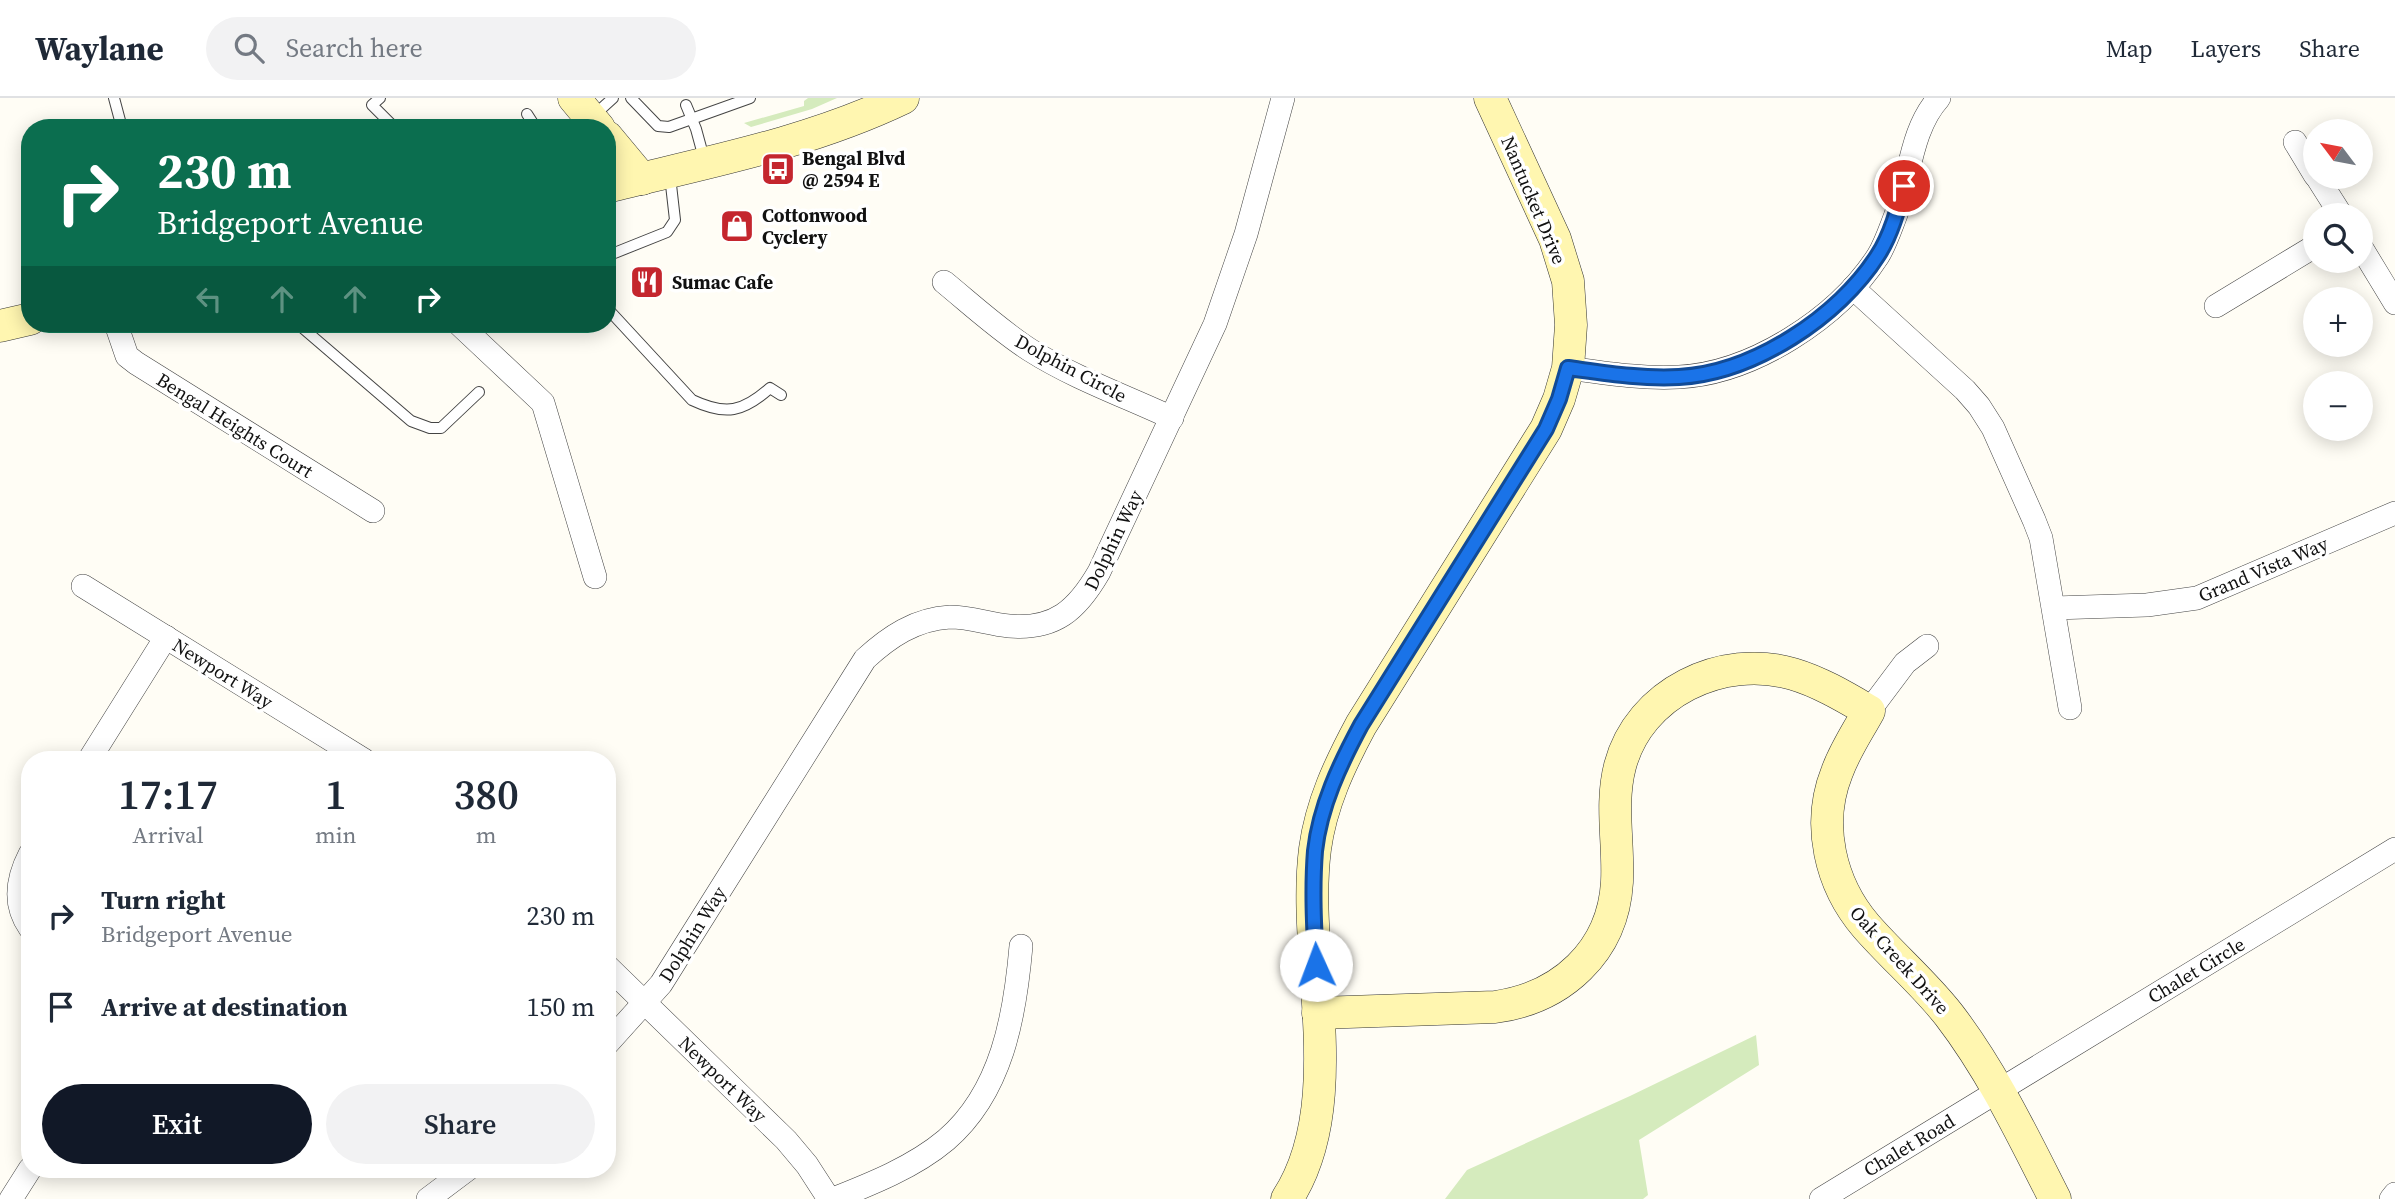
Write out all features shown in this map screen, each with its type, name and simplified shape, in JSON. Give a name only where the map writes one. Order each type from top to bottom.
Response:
[{"type":"street","points":[[616,185],[759,151],[827,131],[903,98]]},
{"type":"street","name":"Dolphin Way","points":[[616,1035],[661,984],[864,659],[889,637],[919,623],[949,617],[1008,626],[1036,626],[1061,617],[1084,598],[1099,572],[1215,324],[1233,278],[1283,98]]},
{"type":"street","name":"Nantucket Drive","points":[[1287,1199],[1296,1185],[1313,1139],[1319,1088],[1313,892],[1315,848],[1325,804],[1340,763],[1361,725],[1546,429],[1568,368],[1571,325],[1568,281],[1555,239],[1490,98]]},
{"type":"street","points":[[1568,368],[1639,378],[1682,377],[1728,367],[1784,342],[1816,321],[1853,288],[1883,245],[1896,215],[1920,130],[1939,98]]},
{"type":"street","points":[[616,139],[656,175]]},
{"type":"street","points":[[2295,142],[2303,155]]},
{"type":"street","points":[[2216,306],[2303,253]]},
{"type":"street","points":[[2373,267],[2395,303]]},
{"type":"street","name":"Dolphin Circle","points":[[944,282],[1030,350],[1078,376],[1172,418]]},
{"type":"street","points":[[1853,288],[1965,390],[1993,428],[2035,520],[2054,608],[2070,708]]},
{"type":"street","points":[[0,326],[21,320]]},
{"type":"street","name":"Bengal Heights Court","points":[[119,333],[127,356],[136,363],[373,511]]},
{"type":"street","points":[[468,333],[543,403],[595,577]]},
{"type":"street","name":"Grand Vista Way","points":[[2054,608],[2147,605],[2197,598],[2395,513]]},
{"type":"street","name":"Newport Way","points":[[83,586],[350,751]]},
{"type":"street","points":[[95,751],[166,637]]},
{"type":"street","name":"Oak Creek Drive","points":[[1927,646],[1905,663],[1869,711],[1836,773],[1828,806],[1828,840],[1834,873],[1847,901],[1867,926],[1950,1016],[1998,1091],[2056,1199]]},
{"type":"street","points":[[1318,1013],[1495,1007],[1514,1004],[1554,989],[1574,974],[1591,955],[1604,933],[1613,908],[1617,883],[1615,800],[1620,765],[1633,733],[1654,706],[1681,687],[1712,674],[1769,669],[1814,682],[1869,711]]},
{"type":"street","name":"Chalet Circle","points":[[1998,1091],[2395,849]]},
{"type":"street","points":[[21,879],[18,903],[21,909]]},
{"type":"street","points":[[831,1199],[908,1165],[946,1140],[978,1105],[1000,1062],[1017,991],[1021,946]]},
{"type":"street","name":"Newport Way","points":[[616,975],[786,1139],[831,1199]]},
{"type":"street","name":"Chalet Road","points":[[1821,1199],[1998,1091]]},
{"type":"street","points":[[11,1199],[24,1178]]},
{"type":"street","points":[[428,1199],[456,1178]]},
{"type":"street","points":[[2391,1199],[2395,1194]]},
{"type":"lane","points":[[114,98],[120,119]]},
{"type":"lane","points":[[380,98],[372,105],[386,119]]},
{"type":"lane","points":[[631,98],[658,126],[669,127],[744,99]]},
{"type":"lane","points":[[686,105],[693,118],[705,163]]},
{"type":"lane","points":[[527,114],[530,119]]},
{"type":"lane","points":[[616,252],[667,232],[675,220],[656,175]]},
{"type":"lane","points":[[616,318],[692,400],[703,405],[737,410],[754,402],[769,388],[780,396]]},
{"type":"lane","points":[[308,333],[411,421],[430,428],[441,428],[479,392]]},
{"type":"green space","points":[[808,98],[837,98],[812,109],[751,127],[744,123],[804,106],[804,101]]},
{"type":"green space","points":[[1756,1035],[1759,1065],[1639,1140],[1648,1195],[1643,1199],[1445,1199],[1467,1170]]},
{"type":"place","name":"Bengal Blvd @ 2594 E","points":[[778,169]]},
{"type":"place","name":"Cottonwood Cyclery","points":[[737,226]]},
{"type":"place","name":"Sumac Cafe","points":[[647,282]]},
{"type":"route","points":[[1316,965],[1313,892],[1315,848],[1325,804],[1340,763],[1546,429],[1568,368],[1639,378],[1682,377],[1728,367],[1774,348],[1816,321],[1853,288],[1878,254],[1896,215],[1904,186]]}]
